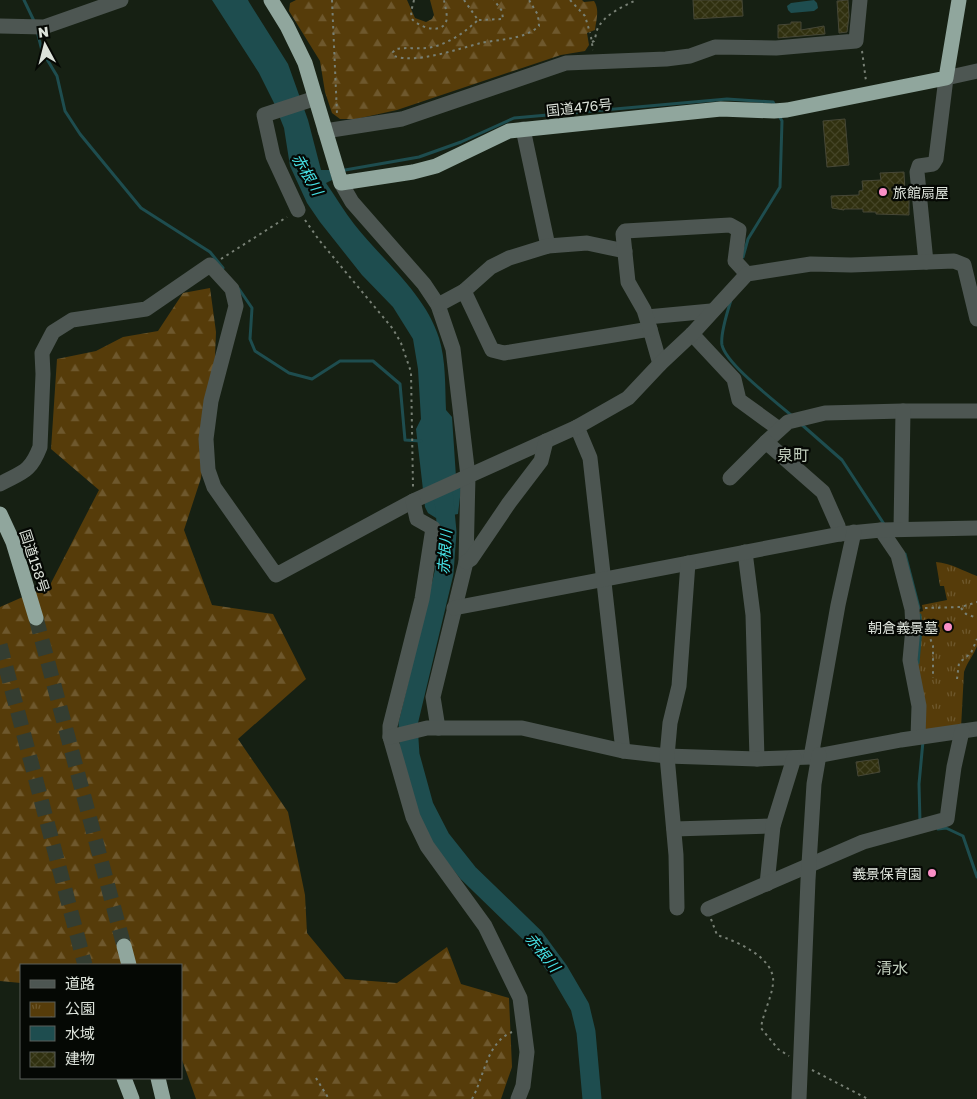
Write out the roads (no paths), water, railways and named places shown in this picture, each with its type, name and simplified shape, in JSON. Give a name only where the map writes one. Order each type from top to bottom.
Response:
[{"type":"highway","points":[[271,0],[287,26],[305,62],[313,99],[341,183]]},
{"type":"highway","points":[[946,78],[959,0]]},
{"type":"highway","name":"国道476号","points":[[341,183],[413,172],[436,166],[504,133],[523,129],[721,109],[780,110],[946,78]]},
{"type":"highway","name":"国道158号","points":[[0,514],[13,542],[36,618]]},
{"type":"highway","points":[[124,946],[129,964]]},
{"type":"highway","points":[[124,1079],[132,1099]]},
{"type":"highway","points":[[158,1079],[163,1099]]},
{"type":"street","points":[[0,26],[44,27],[121,0]]},
{"type":"street","points":[[325,131],[402,119],[566,63],[666,60],[690,56],[715,47],[776,48],[856,41],[860,0]]},
{"type":"street","points":[[926,262],[917,172],[919,166],[933,164],[936,160],[946,78],[977,71]]},
{"type":"street","points":[[298,210],[274,156],[264,115],[313,99]]},
{"type":"street","points":[[523,129],[548,246]]},
{"type":"street","points":[[341,183],[352,202],[406,266],[424,284],[438,305],[453,349],[465,478],[466,562],[433,697],[432,728]]},
{"type":"street","points":[[660,364],[648,323],[628,282],[623,234],[625,231],[726,224],[739,230],[736,261],[747,274]]},
{"type":"street","points":[[438,305],[464,290],[491,267],[509,258],[548,246],[587,243],[625,251]]},
{"type":"street","points":[[0,484],[26,471],[36,458],[40,447],[42,352],[54,332],[72,320],[146,308],[210,265],[232,289],[236,306],[211,401],[206,438],[208,470],[214,487],[276,575],[417,499],[577,427],[628,398],[692,334],[747,274],[811,264],[851,265],[954,261],[964,265],[977,319]]},
{"type":"street","points":[[464,290],[492,350],[504,353],[712,311]]},
{"type":"street","points":[[692,334],[734,379],[739,400],[779,429]]},
{"type":"street","points":[[901,529],[903,411]]},
{"type":"street","points":[[730,478],[788,422],[825,413],[977,411]]},
{"type":"street","points":[[577,427],[590,458],[602,579],[623,752]]},
{"type":"street","points":[[466,562],[471,559],[509,503],[541,462],[546,441]]},
{"type":"street","points":[[766,442],[823,492],[838,526],[847,533]]},
{"type":"street","points":[[417,499],[417,519],[433,528],[422,599],[390,726],[413,817],[427,846],[485,926],[520,998],[527,1052],[523,1086],[518,1099]]},
{"type":"street","points":[[454,608],[847,533],[901,529],[977,528]]},
{"type":"street","points":[[881,530],[898,555],[920,610],[914,628],[910,660],[919,706],[918,738]]},
{"type":"street","points":[[799,1099],[808,866],[815,756],[847,533]]},
{"type":"street","points":[[745,552],[753,615],[757,759]]},
{"type":"street","points":[[677,908],[674,829],[667,756],[670,723],[679,686],[688,563]]},
{"type":"street","points":[[393,736],[432,728],[522,728],[623,752],[667,756],[757,759],[815,756],[970,731]]},
{"type":"street","points":[[708,909],[864,842],[947,818],[954,767],[970,731]]},
{"type":"street","points":[[767,884],[773,826],[794,758]]},
{"type":"street","points":[[674,829],[773,826]]},
{"type":"water","points":[[212,0],[248,0],[288,64],[308,120],[321,170],[330,170],[332,180],[326,183],[354,224],[424,306],[432,322],[439,338],[443,356],[446,410],[452,417],[456,477],[461,489],[458,514],[436,518],[428,513],[425,507],[416,429],[421,419],[418,369],[413,339],[393,307],[362,275],[307,203],[290,166],[284,128],[274,103],[259,73]]},
{"type":"water","points":[[814,0],[818,8],[814,11],[791,13],[788,10],[787,6],[791,3]]},
{"type":"waterway","points":[[24,0],[35,23]]},
{"type":"waterway","points":[[37,31],[42,51],[57,76],[65,111],[80,134],[141,208],[210,252],[223,268]]},
{"type":"waterway","points":[[345,170],[419,157],[461,142],[514,118],[727,99],[773,102],[775,106]]},
{"type":"waterway","points":[[743,257],[748,239],[780,187],[782,121],[778,114]]},
{"type":"waterway","points":[[239,289],[252,308],[250,339],[255,351],[289,373],[312,379],[340,361],[373,361],[400,384],[405,440],[421,441]]},
{"type":"waterway","points":[[731,300],[722,335],[722,345],[725,353],[741,372],[791,415]]},
{"type":"waterway","points":[[801,424],[842,460],[884,524]]},
{"type":"waterway","name":"赤根川","points":[[443,490],[447,532],[444,573],[408,724],[410,755],[424,806],[441,839],[468,873],[534,937],[559,971],[580,1007],[586,1032],[592,1099]]},
{"type":"waterway","points":[[905,554],[919,608]]},
{"type":"waterway","points":[[918,663],[921,629],[920,615]]},
{"type":"waterway","points":[[920,822],[919,784],[923,741]]},
{"type":"waterway","points":[[938,829],[946,828],[963,836],[977,877]]},
{"type":"tunnel","points":[[36,618],[124,946]]},
{"type":"tunnel","points":[[0,645],[85,964]]},
{"type":"place","name":"旅館扇屋","points":[[883,192]]},
{"type":"place","name":"朝倉義景墓","points":[[948,627]]},
{"type":"place","name":"義景保育園","points":[[932,873]]},
{"type":"district","name":"泉町","points":[[793,455]]},
{"type":"district","name":"清水","points":[[892,968]]}]
